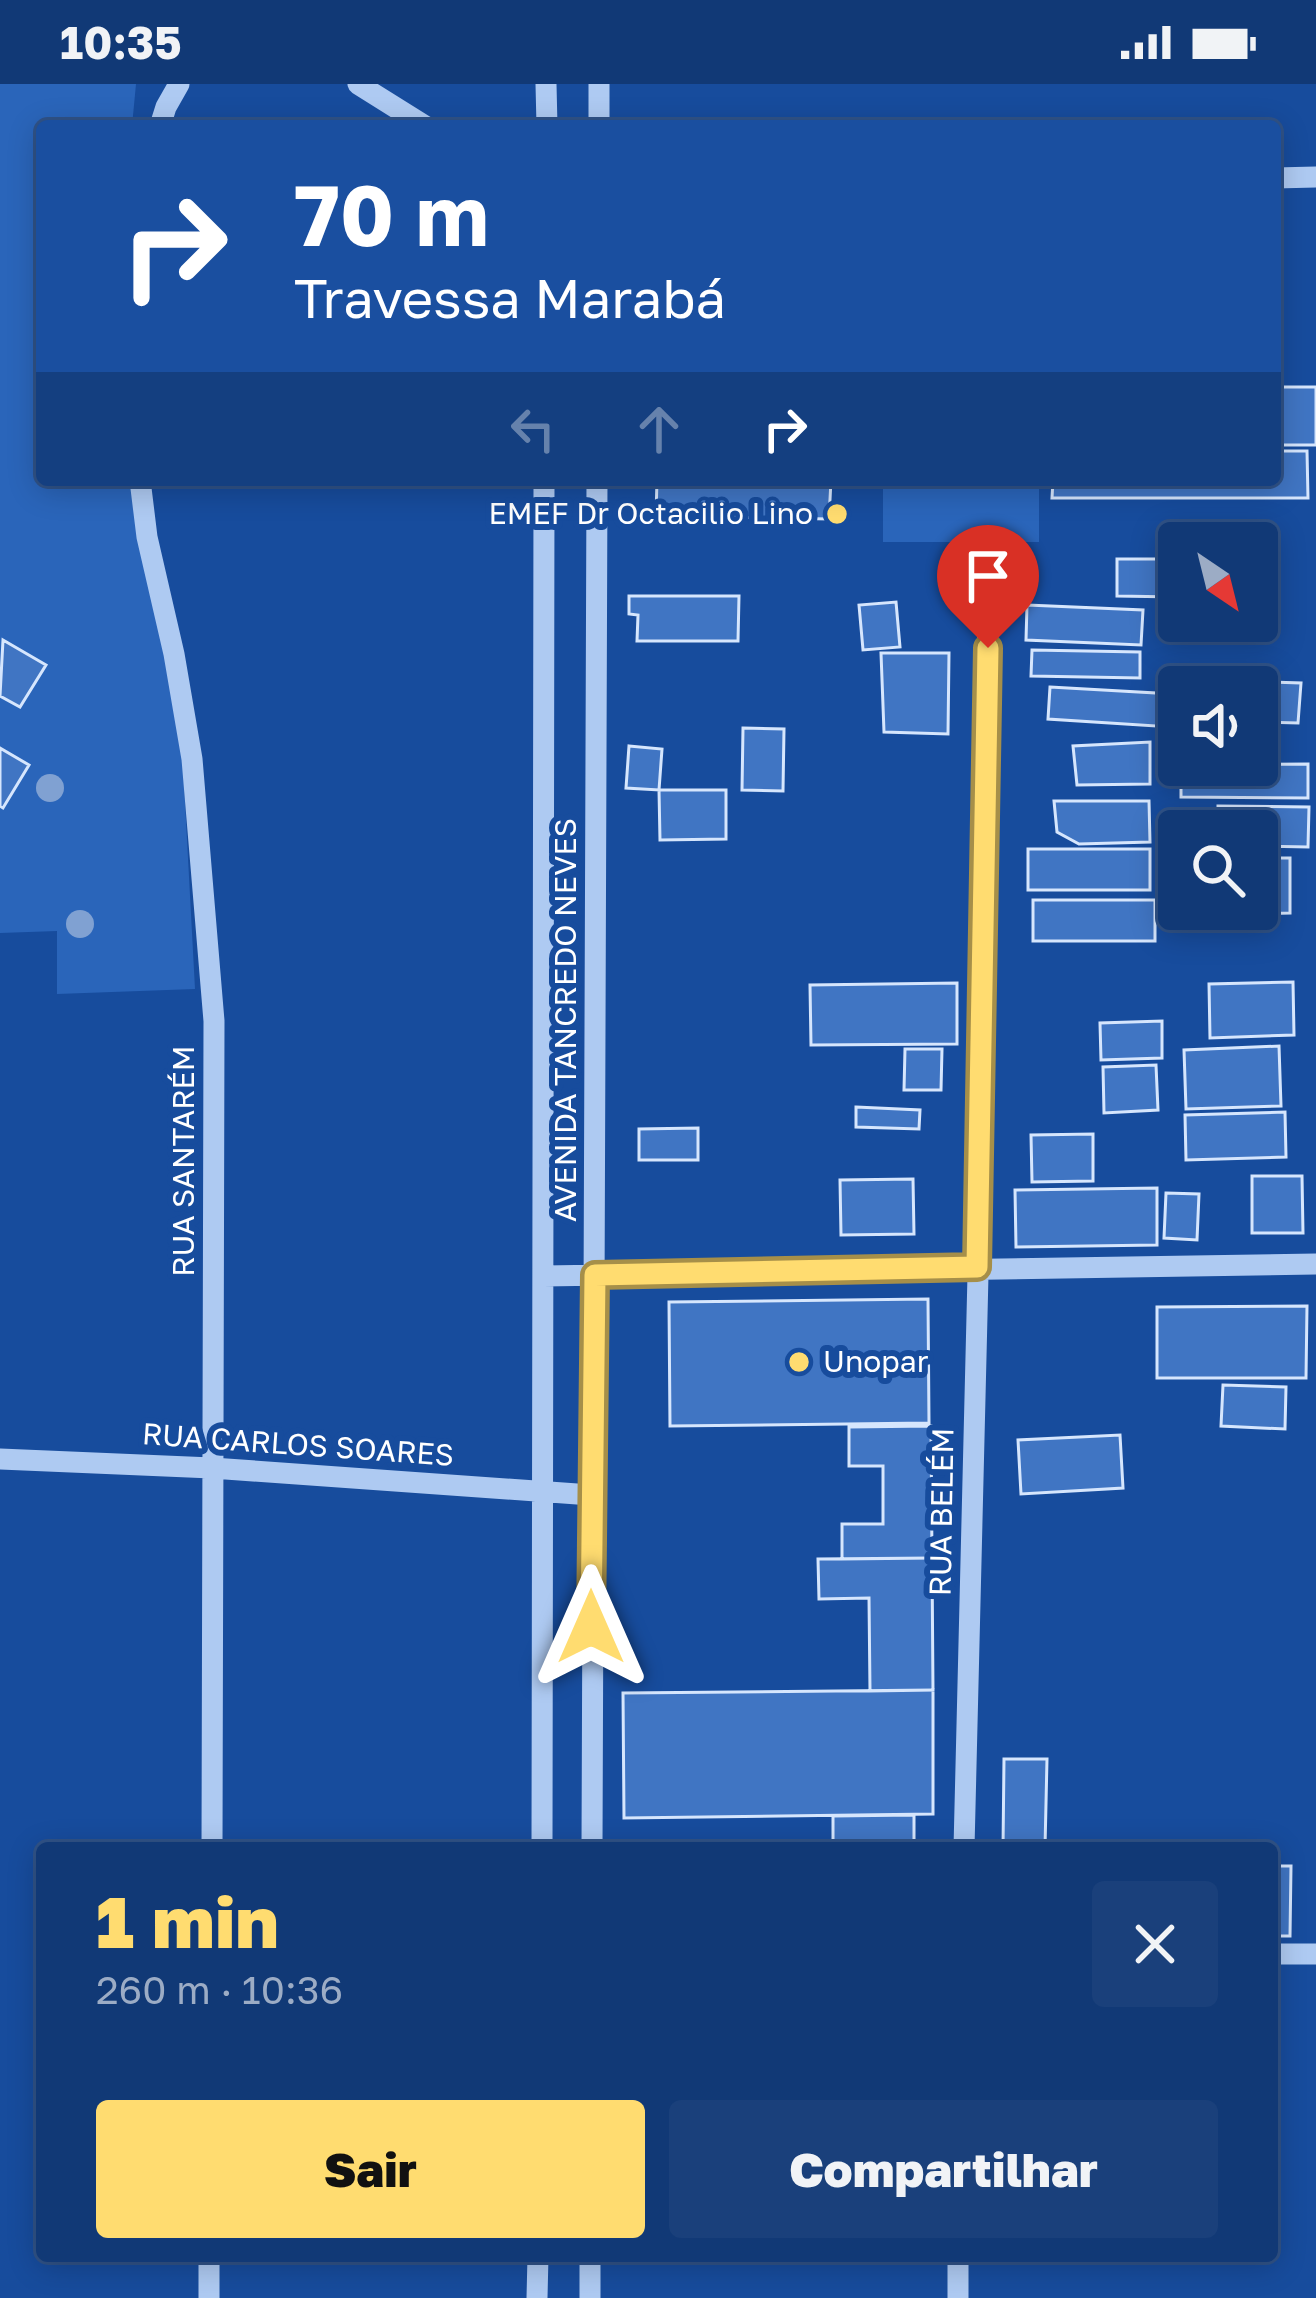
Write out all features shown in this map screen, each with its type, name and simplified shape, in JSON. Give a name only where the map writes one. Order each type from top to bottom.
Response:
[{"type":"street","points":[[162,120],[179,84]]},
{"type":"street","points":[[358,84],[415,120]]},
{"type":"street","points":[[546,84],[547,120]]},
{"type":"street","points":[[599,84],[599,120]]},
{"type":"street","points":[[1281,178],[1316,177]]},
{"type":"street","name":"RUA SANTARÉM","points":[[141,486],[192,759],[214,1021],[212,1842]]},
{"type":"street","name":"AVENIDA TANCREDO NEVES","points":[[542,1842],[544,486]]},
{"type":"street","name":"AVENIDA TANCREDO NEVES","points":[[592,1842],[597,486]]},
{"type":"street","name":"RUA BELÉM","points":[[964,1842],[988,601]]},
{"type":"street","points":[[544,1276],[1316,1264]]},
{"type":"street","name":"RUA CARLOS SOARES","points":[[0,1459],[212,1468],[591,1495]]},
{"type":"street","points":[[1278,1954],[1316,1954]]},
{"type":"street","points":[[209,2262],[209,2298]]},
{"type":"street","points":[[537,2298],[538,2262]]},
{"type":"street","points":[[590,2262],[590,2298]]},
{"type":"street","points":[[958,2262],[958,2298]]},
{"type":"shaded area","points":[[0,84],[136,84],[133,120],[36,120],[36,486],[135,486],[182,746],[195,989],[57,994],[57,931],[0,933]]},
{"type":"shaded area","points":[[883,486],[1039,486],[1039,542],[883,542]]},
{"type":"building","points":[[1281,387],[1316,387],[1316,445],[1281,445]]},
{"type":"building","points":[[1281,451],[1307,451],[1308,498],[1052,498],[1053,486],[1281,486]]},
{"type":"building","points":[[657,486],[831,486],[829,519],[656,516]]},
{"type":"building","points":[[1117,559],[1158,559],[1158,597],[1117,596]]},
{"type":"building","points":[[629,596],[739,596],[738,641],[637,641],[638,615],[629,614]]},
{"type":"building","points":[[896,602],[900,647],[863,650],[859,605]]},
{"type":"building","points":[[1027,605],[1143,610],[1141,645],[1026,640]]},
{"type":"building","points":[[3,640],[46,665],[20,707],[0,696]]},
{"type":"building","points":[[1032,650],[1140,652],[1140,678],[1031,676]]},
{"type":"building","points":[[881,653],[949,653],[948,734],[884,732]]},
{"type":"building","points":[[1278,682],[1301,683],[1298,723],[1278,723]]},
{"type":"building","points":[[1050,687],[1158,693],[1158,726],[1048,719]]},
{"type":"building","points":[[743,728],[784,729],[783,791],[742,790]]},
{"type":"building","points":[[1150,742],[1150,784],[1077,785],[1073,746]]},
{"type":"building","points":[[629,746],[662,749],[659,790],[626,788]]},
{"type":"building","points":[[0,748],[29,765],[3,808],[0,806]]},
{"type":"building","points":[[1278,764],[1308,764],[1308,798],[1181,797],[1181,786],[1278,786]]},
{"type":"building","points":[[659,790],[726,790],[726,839],[660,840]]},
{"type":"building","points":[[1054,801],[1149,801],[1150,842],[1079,844],[1057,832]]},
{"type":"building","points":[[1218,806],[1309,807],[1308,847],[1278,846],[1278,810],[1218,810]]},
{"type":"building","points":[[1028,849],[1150,849],[1150,890],[1028,890]]},
{"type":"building","points":[[1278,858],[1290,858],[1290,913],[1278,913]]},
{"type":"building","points":[[1033,900],[1155,900],[1155,941],[1033,941]]},
{"type":"building","points":[[1293,982],[1294,1035],[1210,1038],[1209,984]]},
{"type":"building","points":[[957,983],[957,1044],[811,1045],[810,985]]},
{"type":"building","points":[[1162,1021],[1162,1058],[1101,1060],[1100,1023]]},
{"type":"building","points":[[1279,1046],[1281,1106],[1186,1109],[1184,1050]]},
{"type":"building","points":[[905,1049],[942,1049],[941,1090],[904,1090]]},
{"type":"building","points":[[1156,1065],[1158,1110],[1104,1113],[1103,1067]]},
{"type":"building","points":[[856,1107],[920,1110],[919,1129],[856,1127]]},
{"type":"building","points":[[1285,1112],[1286,1157],[1186,1160],[1185,1115]]},
{"type":"building","points":[[698,1128],[698,1160],[639,1160],[639,1129]]},
{"type":"building","points":[[1093,1134],[1093,1181],[1032,1182],[1031,1135]]},
{"type":"building","points":[[1252,1176],[1302,1176],[1303,1233],[1252,1233]]},
{"type":"building","points":[[913,1179],[914,1234],[841,1235],[840,1180]]},
{"type":"building","points":[[1157,1188],[1157,1245],[1016,1247],[1015,1190]]},
{"type":"building","points":[[1166,1193],[1199,1194],[1197,1240],[1164,1238]]},
{"type":"building","name":"Unopar","points":[[928,1299],[929,1423],[670,1426],[669,1302]]},
{"type":"building","points":[[1307,1306],[1306,1378],[1157,1378],[1157,1307]]},
{"type":"building","points":[[1223,1385],[1286,1387],[1285,1429],[1221,1426]]},
{"type":"building","points":[[931,1426],[932,1558],[842,1559],[842,1524],[883,1524],[883,1466],[849,1466],[849,1427]]},
{"type":"building","points":[[1120,1435],[1123,1488],[1021,1494],[1018,1440]]},
{"type":"building","points":[[932,1558],[933,1690],[870,1691],[869,1598],[819,1599],[818,1559]]},
{"type":"building","points":[[933,1690],[933,1814],[624,1818],[623,1693]]},
{"type":"building","points":[[1004,1759],[1047,1759],[1045,1842],[1003,1842]]},
{"type":"building","points":[[914,1815],[914,1841],[833,1841],[833,1816]]},
{"type":"building","points":[[1278,1866],[1291,1866],[1290,1936],[1278,1936]]},
{"type":"place","name":"EMEF Dr Octacilio Lino","points":[[837,514]]},
{"type":"place","name":"Unopar","points":[[799,1362]]},
{"type":"route","points":[[591,1627],[595,1275],[977,1267],[988,648]]}]
